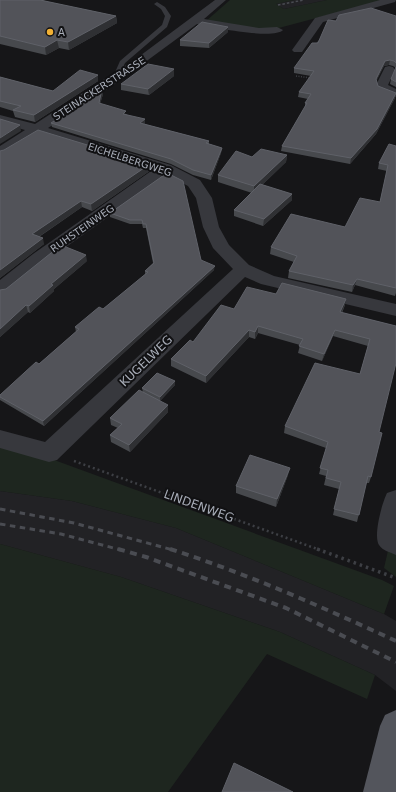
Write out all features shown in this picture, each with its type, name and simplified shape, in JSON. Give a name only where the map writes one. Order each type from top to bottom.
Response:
[{"type":"main road","points":[[380,792],[396,726]]},
{"type":"street","name":"STEINACKERSTRASSE","points":[[0,152],[138,63],[196,21],[221,0]]},
{"type":"street","points":[[298,50],[319,20],[391,0]]},
{"type":"street","points":[[196,21],[258,31],[277,30]]},
{"type":"street","points":[[389,70],[382,85],[383,88],[396,93]]},
{"type":"street","name":"EICHELBERGWEG","points":[[0,119],[166,168],[194,183],[204,198],[211,227],[222,248],[243,269],[268,280],[396,310]]},
{"type":"street","name":"RUHSTEINWEG","points":[[0,290],[39,258],[166,168]]},
{"type":"street","name":"KUGELWEG","points":[[49,453],[243,269]]},
{"type":"street","points":[[0,439],[49,453]]},
{"type":"street","points":[[396,500],[389,538],[396,543]]},
{"type":"lane","points":[[116,77],[122,62],[165,26],[168,16],[163,8],[157,4]]},
{"type":"path","points":[[296,76],[312,78]]},
{"type":"path","name":"LINDENWEG","points":[[49,453],[396,578]]},
{"type":"shaded area","points":[[230,0],[294,0],[276,4],[284,9],[327,0],[384,0],[275,29],[266,30],[206,21]]},
{"type":"shaded area","points":[[294,0],[327,0],[284,9],[275,4]]},
{"type":"shaded area","points":[[0,446],[46,457],[382,580],[394,586],[384,614],[176,528],[72,501],[0,491]]},
{"type":"shaded area","points":[[0,491],[72,501],[176,528],[384,614],[396,621],[396,691],[375,675],[280,632],[121,577],[0,544]]},
{"type":"shaded area","points":[[396,516],[396,577],[384,568]]},
{"type":"shaded area","points":[[0,544],[121,577],[280,632],[375,675],[367,699],[267,654],[168,792],[0,792]]},
{"type":"building","points":[[0,0],[40,0],[116,16],[68,42],[57,40],[45,47],[0,36]]},
{"type":"building","points":[[371,8],[396,16],[396,63],[390,60],[385,61],[376,79],[378,86],[396,93],[377,129],[351,158],[282,146],[311,94],[299,92],[314,71],[294,68],[312,43],[318,43],[328,20],[336,21],[339,15]]},
{"type":"building","points":[[202,22],[228,27],[209,43],[180,40]]},
{"type":"building","points":[[148,64],[174,69],[148,89],[121,84]]},
{"type":"building","points":[[396,67],[396,82],[391,79]]},
{"type":"building","points":[[80,70],[98,75],[34,115],[13,110],[21,106],[0,101],[0,77],[53,91]]},
{"type":"building","points":[[102,89],[99,103],[126,111],[123,114],[145,119],[140,123],[209,141],[206,143],[222,148],[211,175],[193,170],[171,159],[51,123]]},
{"type":"building","points":[[0,119],[20,125],[0,138]]},
{"type":"building","points":[[38,130],[150,164],[91,204],[81,201],[32,234],[43,238],[0,270],[0,151]]},
{"type":"building","points":[[389,144],[396,146],[396,288],[357,279],[353,285],[289,271],[297,256],[271,247],[291,214],[345,227],[360,198],[380,202],[388,165],[379,163]]},
{"type":"building","points":[[261,149],[287,155],[254,186],[218,175],[236,151],[252,157]]},
{"type":"building","points":[[167,173],[183,181],[201,260],[215,266],[43,421],[0,397],[0,395],[36,362],[39,364],[79,329],[75,327],[99,307],[103,309],[148,272],[145,271],[154,263],[146,224],[143,224],[142,220],[130,220],[110,213]]},
{"type":"building","points":[[260,184],[292,194],[264,219],[234,210]]},
{"type":"building","points":[[61,245],[86,255],[51,284],[53,285],[29,306],[26,305],[0,329],[0,290],[6,289]]},
{"type":"building","points":[[282,283],[346,299],[340,312],[396,326],[396,363],[379,432],[382,433],[371,477],[368,476],[359,515],[334,509],[341,482],[326,478],[328,470],[320,468],[328,442],[285,426],[315,363],[360,374],[370,339],[335,330],[324,354],[299,346],[303,339],[258,326],[255,332],[249,330],[206,376],[171,359],[190,340],[193,342],[221,305],[234,309],[247,287],[276,294]]},
{"type":"building","points":[[157,373],[175,381],[160,397],[142,388]]},
{"type":"building","points":[[139,390],[168,405],[129,445],[110,435],[122,424],[110,418]]},
{"type":"building","points":[[250,455],[290,468],[277,499],[236,486]]},
{"type":"building","points":[[234,763],[293,792],[222,792]]},
{"type":"railway","points":[[278,5],[304,0]]},
{"type":"railway","points":[[0,509],[74,523],[173,550]]},
{"type":"railway","points":[[0,524],[61,534],[121,550]]},
{"type":"railway","points":[[118,549],[146,557],[286,608],[396,662]]},
{"type":"railway","points":[[173,550],[256,580],[396,641]]},
{"type":"place","name":"A","points":[[50,32]]}]
